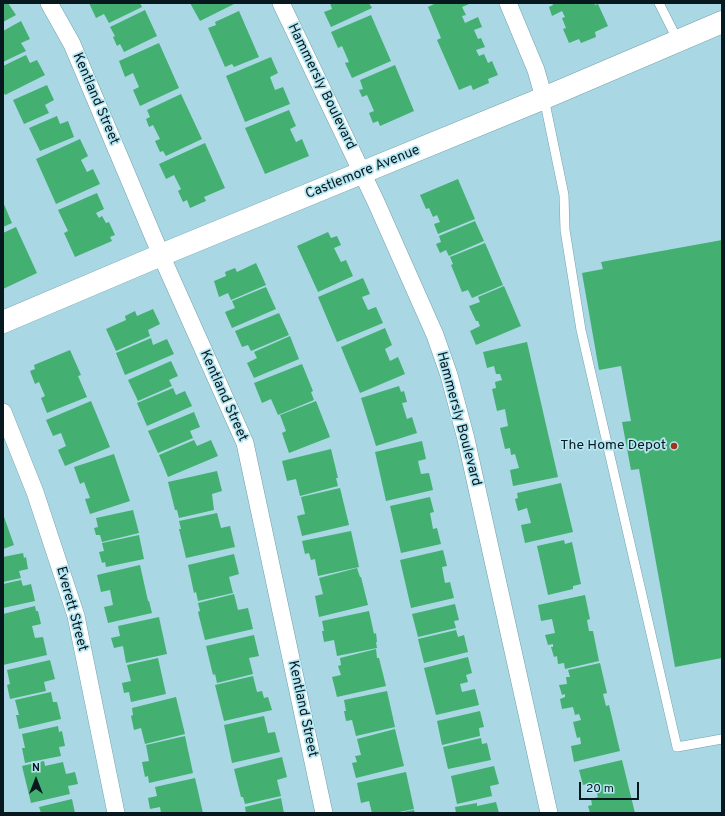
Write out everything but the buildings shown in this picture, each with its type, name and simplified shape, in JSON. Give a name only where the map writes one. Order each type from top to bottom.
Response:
[{"type":"street","name":"Kentland Street","points":[[49,3],[72,44],[161,255],[245,443],[324,813]]},
{"type":"street","name":"Hammersly Boulevard","points":[[281,3],[362,173],[435,335],[449,375],[468,447],[549,813]]},
{"type":"street","points":[[508,3],[536,70],[544,98]]},
{"type":"street","name":"Castlemore Avenue","points":[[3,322],[161,255],[544,98],[722,22]]},
{"type":"street","name":"Everett Street","points":[[3,412],[35,492],[76,616],[116,813]]},
{"type":"lane","points":[[659,3],[678,41]]},
{"type":"lane","points":[[544,98],[564,195],[565,230],[582,330],[677,747],[722,739]]},
{"type":"place","name":"The Home Depot","points":[[674,446]]}]
